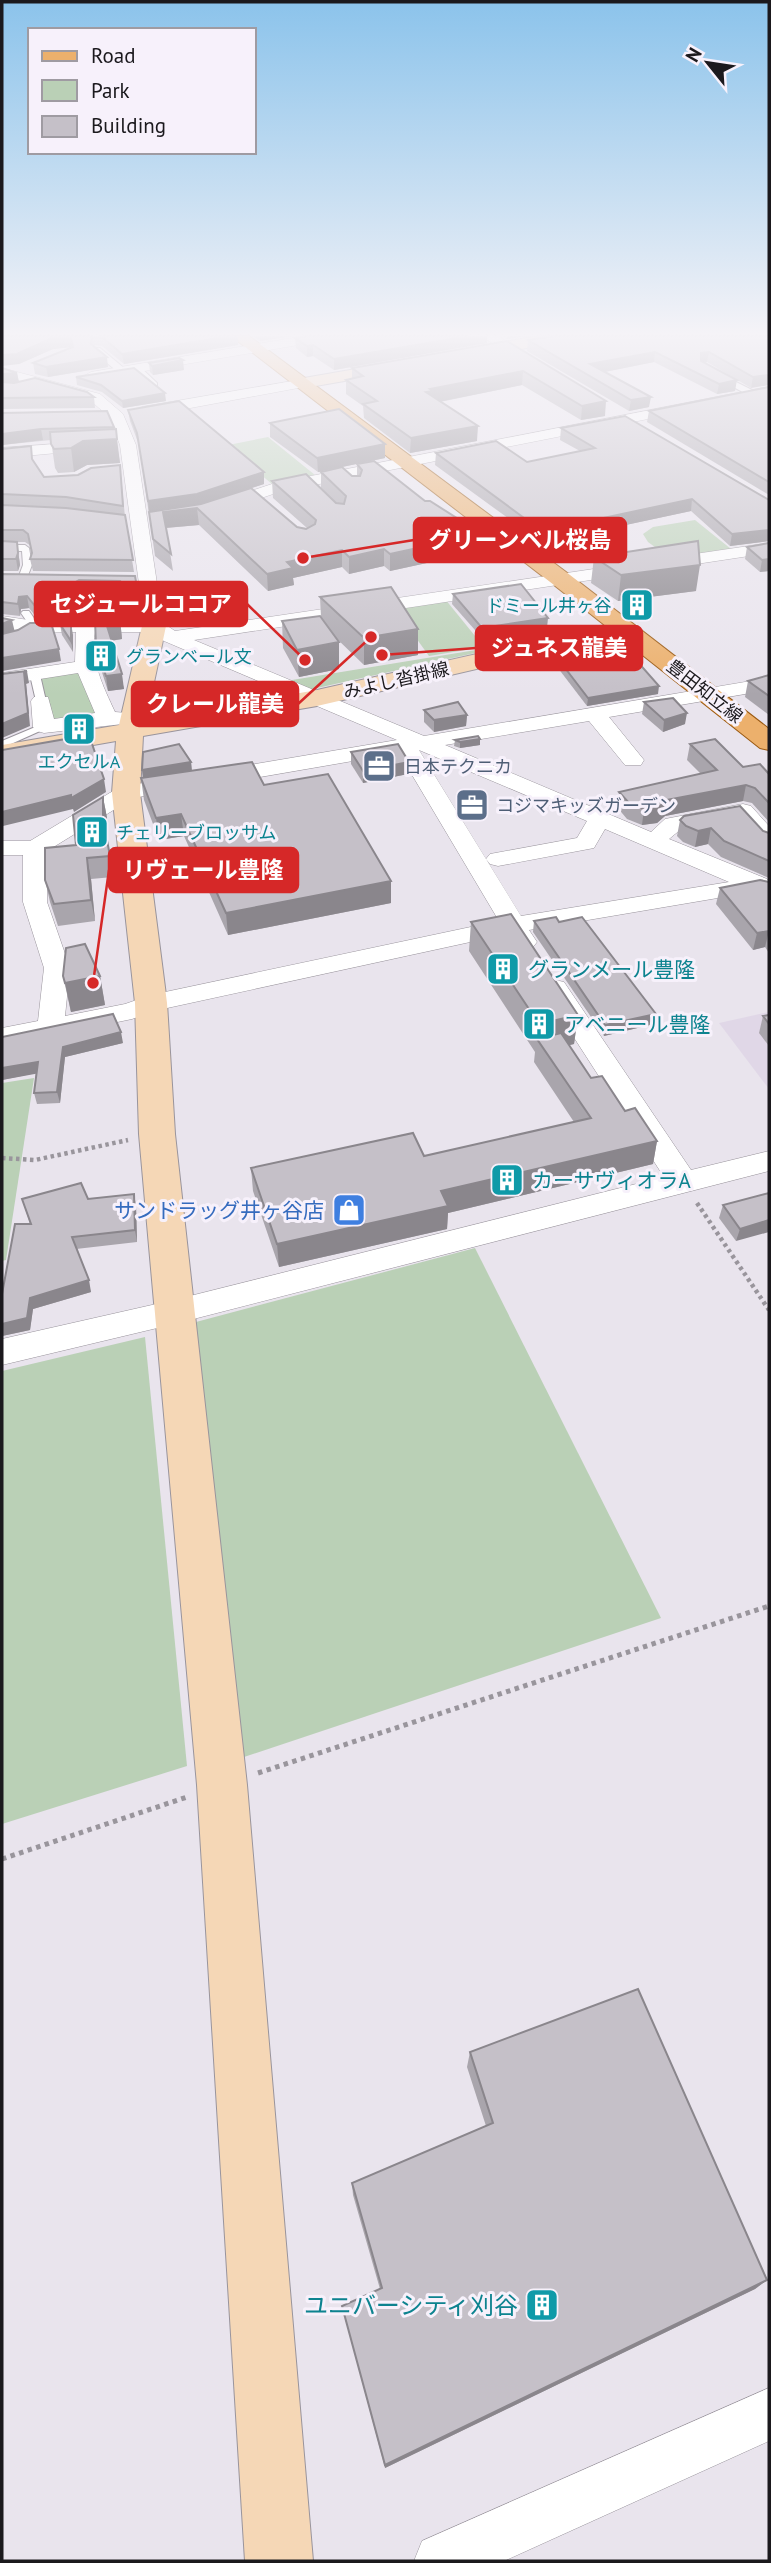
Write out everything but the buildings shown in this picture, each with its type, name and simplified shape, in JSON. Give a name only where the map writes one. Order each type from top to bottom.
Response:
[{"type":"main road","name":"豊田知立線","points":[[399,456],[769,742]]},
{"type":"street","points":[[43,456],[44,469]]},
{"type":"street","points":[[127,456],[125,470],[158,623],[123,723],[126,793],[151,1003],[157,1134],[222,1785],[279,2561]]},
{"type":"street","points":[[202,513],[256,495],[346,479],[439,456]]},
{"type":"street","points":[[256,495],[276,512]]},
{"type":"street","points":[[2,622],[31,620],[86,629],[158,623],[562,580],[769,548]]},
{"type":"street","points":[[2,579],[29,582]]},
{"type":"street","points":[[95,589],[147,580]]},
{"type":"street","points":[[158,623],[413,745],[765,885]]},
{"type":"street","name":"みよし沓掛線","points":[[2,753],[123,723],[317,698],[623,628]]},
{"type":"street","points":[[86,629],[82,644],[85,666],[123,723]]},
{"type":"street","points":[[2,679],[85,666]]},
{"type":"street","points":[[2,848],[35,848],[126,793],[769,684]]},
{"type":"street","points":[[41,701],[44,727],[123,723]]},
{"type":"street","points":[[594,713],[633,760]]},
{"type":"street","points":[[413,745],[513,925],[683,1182]]},
{"type":"street","points":[[654,841],[673,824],[743,811],[769,840]]},
{"type":"street","points":[[498,859],[586,843],[600,818]]},
{"type":"street","points":[[35,848],[35,902],[57,968],[51,1027]]},
{"type":"street","points":[[2,1037],[132,1011],[151,1003],[513,925],[765,885]]},
{"type":"street","points":[[2,1352],[174,1312],[769,1161]]},
{"type":"street","points":[[442,2561],[769,2414]]},
{"type":"lane","points":[[2,548],[25,548],[29,582]]},
{"type":"lane","points":[[95,589],[122,599],[122,606],[158,623]]},
{"type":"lane","points":[[2,642],[18,638],[31,620]]},
{"type":"lane","points":[[35,675],[41,701]]},
{"type":"lane","points":[[2,745],[44,727]]},
{"type":"path","points":[[2,1158],[35,1160],[157,1134]]},
{"type":"path","points":[[683,1182],[769,1310]]},
{"type":"path","points":[[2,1859],[769,1606]]},
{"type":"shaded area","points":[[769,1012],[769,1089],[719,1023]]},
{"type":"green space","points":[[203,456],[291,456],[315,475],[272,484],[247,463]]},
{"type":"green space","points":[[695,520],[731,549],[670,558],[648,542],[643,534],[653,527]]},
{"type":"green space","points":[[445,599],[484,647],[429,656],[393,606]]},
{"type":"green space","points":[[482,649],[484,651],[308,690],[286,681]]},
{"type":"green space","points":[[72,671],[79,674],[98,714],[47,720],[40,677]]},
{"type":"green space","points":[[34,1078],[6,1260],[2,1261],[2,1083]]},
{"type":"green space","points":[[475,1248],[661,1618],[244,1757],[196,1322]]},
{"type":"green space","points":[[145,1337],[187,1766],[2,1824],[2,1371]]},
{"type":"place","name":"グリーンベル桜島","points":[[303,558]]},
{"type":"place","name":"ドミール井ヶ谷","points":[[637,605]]},
{"type":"place","name":"クレール龍美","points":[[371,637]]},
{"type":"place","name":"ジュネス龍美","points":[[382,655]]},
{"type":"place","name":"グランベール文","points":[[101,656]]},
{"type":"place","name":"セジュールココア","points":[[305,660]]},
{"type":"place","name":"エクセルA","points":[[79,729]]},
{"type":"place","name":"日本テクニカ","points":[[379,766]]},
{"type":"place","name":"コジマキッズガーデン","points":[[472,805]]},
{"type":"place","name":"チェリーブロッサム","points":[[92,832]]},
{"type":"place","name":"グランメール豊隆","points":[[503,969]]},
{"type":"place","name":"リヴェール豊隆","points":[[93,983]]},
{"type":"place","name":"アベニール豊隆","points":[[539,1024]]},
{"type":"place","name":"カーサヴィオラA","points":[[507,1180]]},
{"type":"place","name":"サンドラッグ井ヶ谷店","points":[[349,1210]]},
{"type":"place","name":"ユニバーシティ刈谷","points":[[542,2305]]}]
